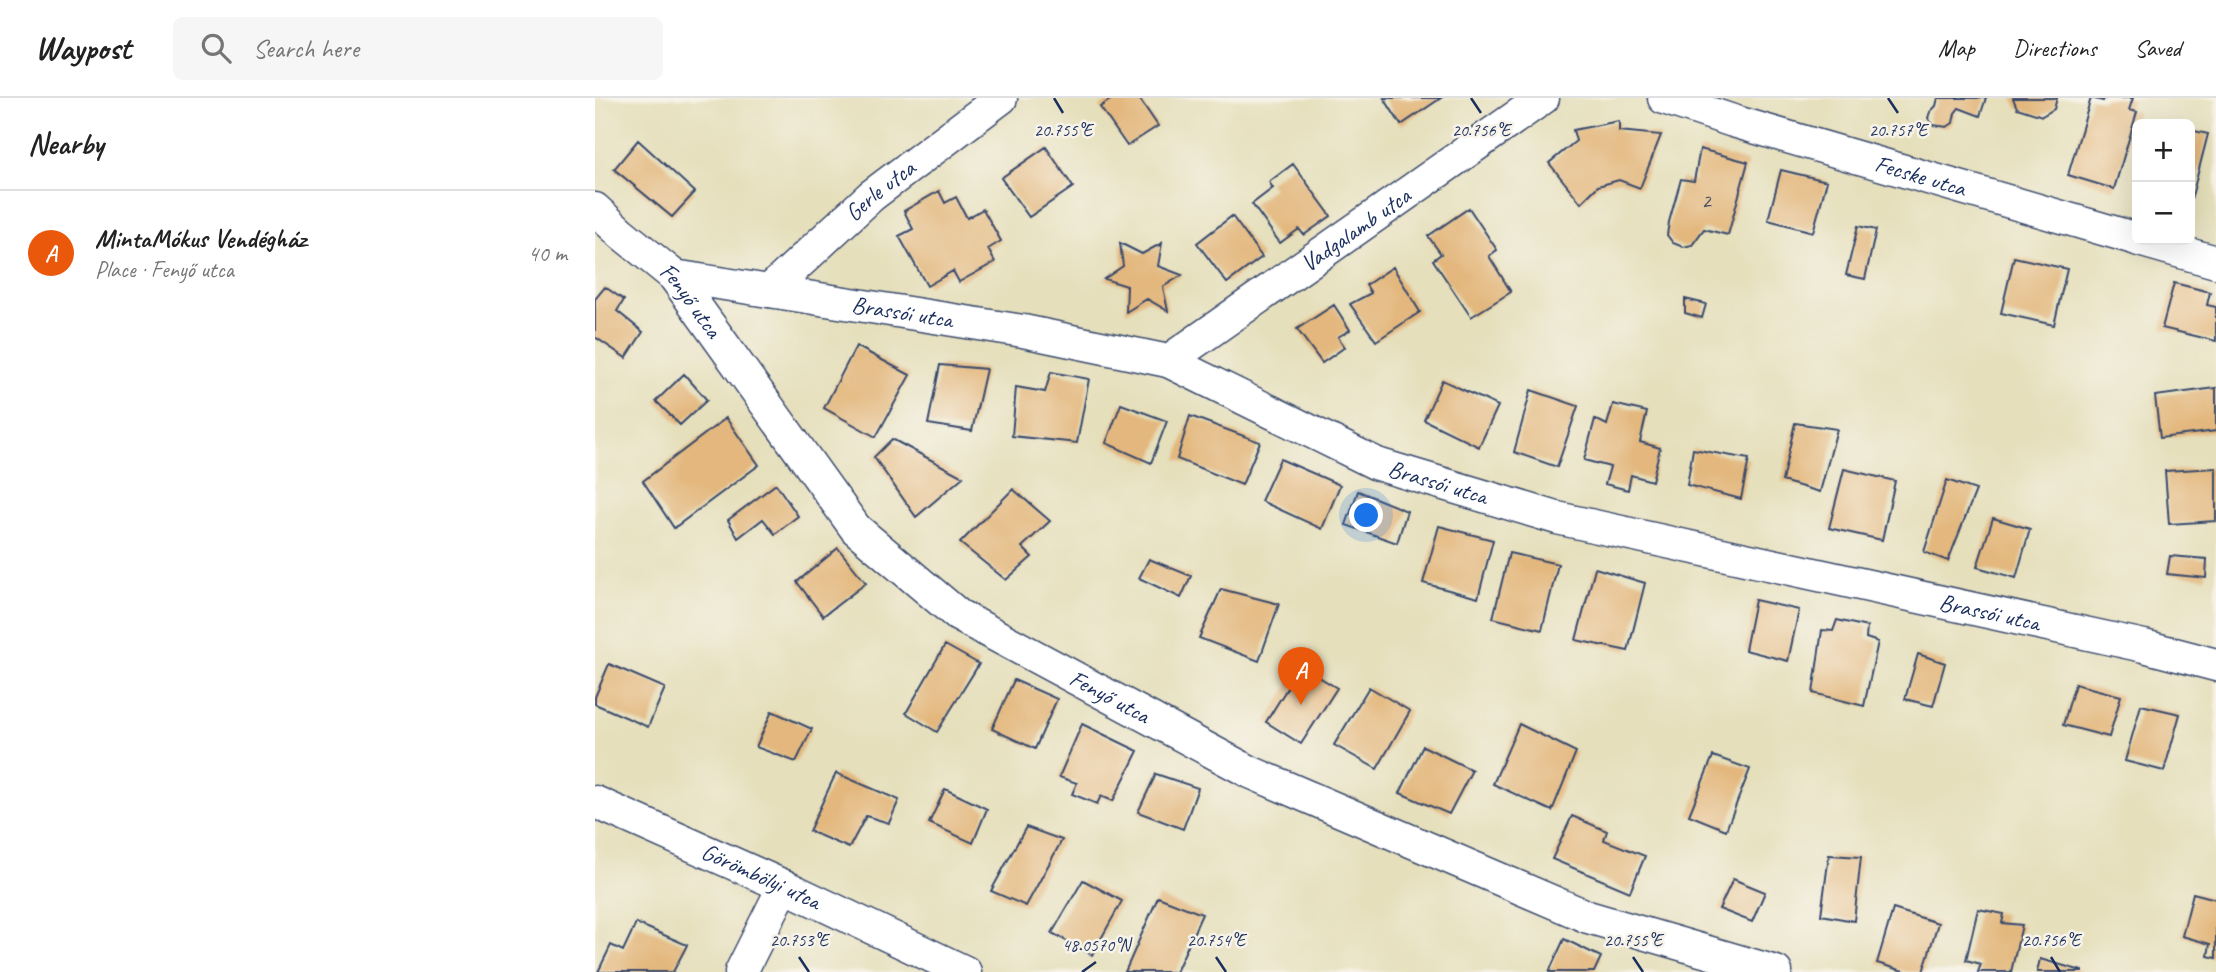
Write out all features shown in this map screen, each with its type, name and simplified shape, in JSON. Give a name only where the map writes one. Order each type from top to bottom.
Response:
[{"type":"street","name":"Gerle utca","points":[[769,291],[871,196],[1001,98]]},
{"type":"street","name":"Vadgalamb utca","points":[[1168,361],[1543,98]]},
{"type":"street","name":"Fecske utca","points":[[1664,98],[1733,121],[2132,238]]},
{"type":"street","name":"Fenyő utca","points":[[595,209],[674,276],[856,529],[958,615],[1249,772],[1588,917],[1776,972]]},
{"type":"street","name":"Fecske utca","points":[[2156,245],[2216,262]]},
{"type":"street","name":"Brassói utca","points":[[674,276],[1023,331],[1168,361],[1377,464],[1557,518],[2144,646],[2216,665]]},
{"type":"street","name":"Görömbölyi utca","points":[[595,802],[784,886],[965,972]]},
{"type":"street","points":[[741,972],[784,886]]},
{"type":"building","points":[[1113,98],[1139,98],[1158,126],[1127,146],[1100,107]]},
{"type":"building","points":[[1384,98],[1441,98],[1401,125]]},
{"type":"building","points":[[1938,98],[1986,98],[1980,116],[1959,108],[1953,123],[1947,127],[1933,125],[1928,118]]},
{"type":"building","points":[[2013,98],[2057,98],[2054,109],[2042,116],[2017,108]]},
{"type":"building","points":[[2091,98],[2103,101],[2104,98],[2133,98],[2129,110],[2137,112],[2135,119],[2132,119],[2132,129],[2114,189],[2068,175]]},
{"type":"building","points":[[1619,121],[1619,131],[1661,135],[1640,188],[1619,180],[1598,186],[1581,203],[1549,163],[1576,141],[1573,130]]},
{"type":"building","points":[[2195,131],[2208,134],[2195,184]]},
{"type":"building","points":[[638,140],[695,192],[672,217],[614,169]]},
{"type":"building","points":[[1046,147],[1073,187],[1029,217],[1001,178]]},
{"type":"building","points":[[1700,149],[1748,162],[1728,235],[1704,229],[1692,245],[1683,247],[1673,243],[1667,235],[1669,222],[1681,179],[1694,181]]},
{"type":"building","points":[[1293,164],[1331,216],[1304,235],[1299,229],[1280,243],[1252,204],[1273,188],[1269,182]]},
{"type":"building","points":[[1781,170],[1827,181],[1813,232],[1768,220]]},
{"type":"building","points":[[939,191],[945,203],[956,197],[967,218],[983,209],[1001,241],[988,249],[995,262],[959,282],[953,271],[927,286],[899,236],[913,229],[904,211]]},
{"type":"building","points":[[1469,208],[1497,250],[1489,256],[1511,292],[1471,317],[1433,260],[1441,254],[1428,236]]},
{"type":"building","points":[[1232,216],[1262,257],[1227,283],[1197,243]]},
{"type":"building","points":[[1858,226],[1876,230],[1865,279],[1846,275]]},
{"type":"building","points":[[1120,243],[1142,254],[1162,243],[1158,266],[1182,275],[1163,287],[1168,311],[1147,299],[1126,312],[1127,286],[1104,279],[1123,266]]},
{"type":"building","points":[[2014,257],[2067,269],[2054,325],[2001,313]]},
{"type":"building","points":[[1393,267],[1420,312],[1376,341],[1350,304],[1371,293],[1366,285]]},
{"type":"building","points":[[2174,283],[2210,292],[2207,305],[2216,307],[2216,341],[2162,328]]},
{"type":"building","points":[[605,287],[624,300],[617,311],[643,332],[626,358],[595,337],[595,299]]},
{"type":"building","points":[[1685,299],[1706,304],[1702,318],[1685,313]]},
{"type":"building","points":[[1334,305],[1350,330],[1338,337],[1345,347],[1322,363],[1297,329]]},
{"type":"building","points":[[856,346],[910,375],[876,437],[824,408]]},
{"type":"building","points":[[940,365],[986,369],[972,431],[928,424]]},
{"type":"building","points":[[1051,372],[1089,379],[1077,443],[1012,436],[1016,387],[1045,392]]},
{"type":"building","points":[[684,374],[707,400],[680,425],[656,401]]},
{"type":"building","points":[[1442,380],[1498,406],[1479,447],[1424,420]]},
{"type":"building","points":[[2216,388],[2216,431],[2160,438],[2155,396]]},
{"type":"building","points":[[1531,390],[1578,406],[1557,467],[1514,452]]},
{"type":"building","points":[[1121,404],[1167,421],[1151,463],[1106,443]]},
{"type":"building","points":[[1613,404],[1647,412],[1640,442],[1660,448],[1652,481],[1631,475],[1628,490],[1605,484],[1610,467],[1584,460],[1595,419],[1607,425]]},
{"type":"building","points":[[1190,416],[1260,442],[1242,485],[1177,459]]},
{"type":"building","points":[[726,418],[759,465],[674,528],[643,481]]},
{"type":"building","points":[[1795,423],[1837,429],[1820,492],[1782,481]]},
{"type":"building","points":[[892,439],[963,477],[916,517],[874,457]]},
{"type":"building","points":[[1693,449],[1749,459],[1741,499],[1687,485]]},
{"type":"building","points":[[1280,459],[1340,485],[1322,529],[1261,501]]},
{"type":"building","points":[[2216,468],[2216,521],[2169,524],[2165,471]]},
{"type":"building","points":[[1844,469],[1895,481],[1882,540],[1829,528]]},
{"type":"building","points":[[1947,480],[1976,490],[1948,561],[1924,552]]},
{"type":"building","points":[[776,484],[798,516],[775,534],[763,519],[738,538],[728,520]]},
{"type":"building","points":[[1013,489],[1050,521],[1022,547],[1032,557],[1006,580],[960,543]]},
{"type":"building","points":[[1358,491],[1407,511],[1397,543],[1346,525]]},
{"type":"building","points":[[1993,518],[2030,529],[2016,578],[1977,567]]},
{"type":"building","points":[[1439,526],[1493,540],[1478,598],[1423,583]]},
{"type":"building","points":[[838,548],[866,583],[823,616],[797,582]]},
{"type":"building","points":[[1509,553],[1558,564],[1542,630],[1493,618]]},
{"type":"building","points":[[2170,556],[2207,559],[2206,578],[2167,574]]},
{"type":"building","points":[[1149,559],[1191,576],[1181,598],[1139,578]]},
{"type":"building","points":[[1595,568],[1645,583],[1628,651],[1576,640]]},
{"type":"building","points":[[1221,589],[1279,604],[1259,661],[1199,638]]},
{"type":"building","points":[[1755,600],[1799,610],[1788,661],[1745,650]]},
{"type":"building","points":[[1837,620],[1867,627],[1866,638],[1878,642],[1864,706],[1813,693],[1822,630],[1833,631]]},
{"type":"building","points":[[945,645],[979,664],[937,732],[906,713]]},
{"type":"building","points":[[1918,654],[1945,663],[1933,706],[1905,699]]},
{"type":"building","points":[[609,664],[665,688],[648,727],[595,704],[595,697]]},
{"type":"building","points":[[1301,666],[1337,688],[1301,744],[1266,722]]},
{"type":"building","points":[[1014,680],[1057,699],[1035,749],[992,729]]},
{"type":"building","points":[[2075,684],[2121,696],[2109,737],[2063,725]]},
{"type":"building","points":[[1369,687],[1410,711],[1377,769],[1334,745]]},
{"type":"building","points":[[2141,705],[2180,714],[2164,771],[2125,761]]},
{"type":"building","points":[[772,711],[812,729],[796,762],[756,747]]},
{"type":"building","points":[[1082,724],[1138,751],[1113,801],[1101,796],[1097,804],[1072,794],[1077,783],[1059,777]]},
{"type":"building","points":[[1519,724],[1576,752],[1552,811],[1493,784]]},
{"type":"building","points":[[1423,746],[1472,770],[1449,814],[1400,793]]},
{"type":"building","points":[[1713,756],[1750,769],[1726,830],[1689,815]]},
{"type":"building","points":[[836,773],[899,800],[889,823],[866,816],[849,848],[809,831]]},
{"type":"building","points":[[1156,774],[1198,788],[1183,829],[1138,812]]},
{"type":"building","points":[[945,789],[987,809],[973,843],[929,823]]},
{"type":"building","points":[[1572,816],[1607,831],[1604,840],[1645,856],[1630,892],[1552,859]]},
{"type":"building","points":[[1026,827],[1062,840],[1026,906],[991,891]]},
{"type":"building","points":[[1829,855],[1861,857],[1854,921],[1821,915]]},
{"type":"building","points":[[1733,879],[1765,892],[1752,922],[1719,909]]},
{"type":"building","points":[[1083,880],[1122,901],[1092,955],[1052,933]]},
{"type":"building","points":[[2193,893],[2216,899],[2216,958],[2208,956],[2210,944],[2182,936]]},
{"type":"building","points":[[1158,897],[1202,914],[1176,972],[1125,972]]},
{"type":"building","points":[[1893,909],[1938,923],[1923,972],[1907,972],[1877,963]]},
{"type":"building","points":[[1978,909],[2004,914],[2002,923],[2022,925],[2011,972],[1978,972],[1981,964],[1966,960]]},
{"type":"building","points":[[636,923],[687,945],[673,972],[598,972],[611,945],[623,951]]},
{"type":"building","points":[[1564,939],[1601,957],[1594,972],[1549,972]]},
{"type":"building","points":[[2040,959],[2082,971],[2082,972],[2037,972]]},
{"type":"place","name":"MintaMókus Vendégház","points":[[1301,705]]}]
